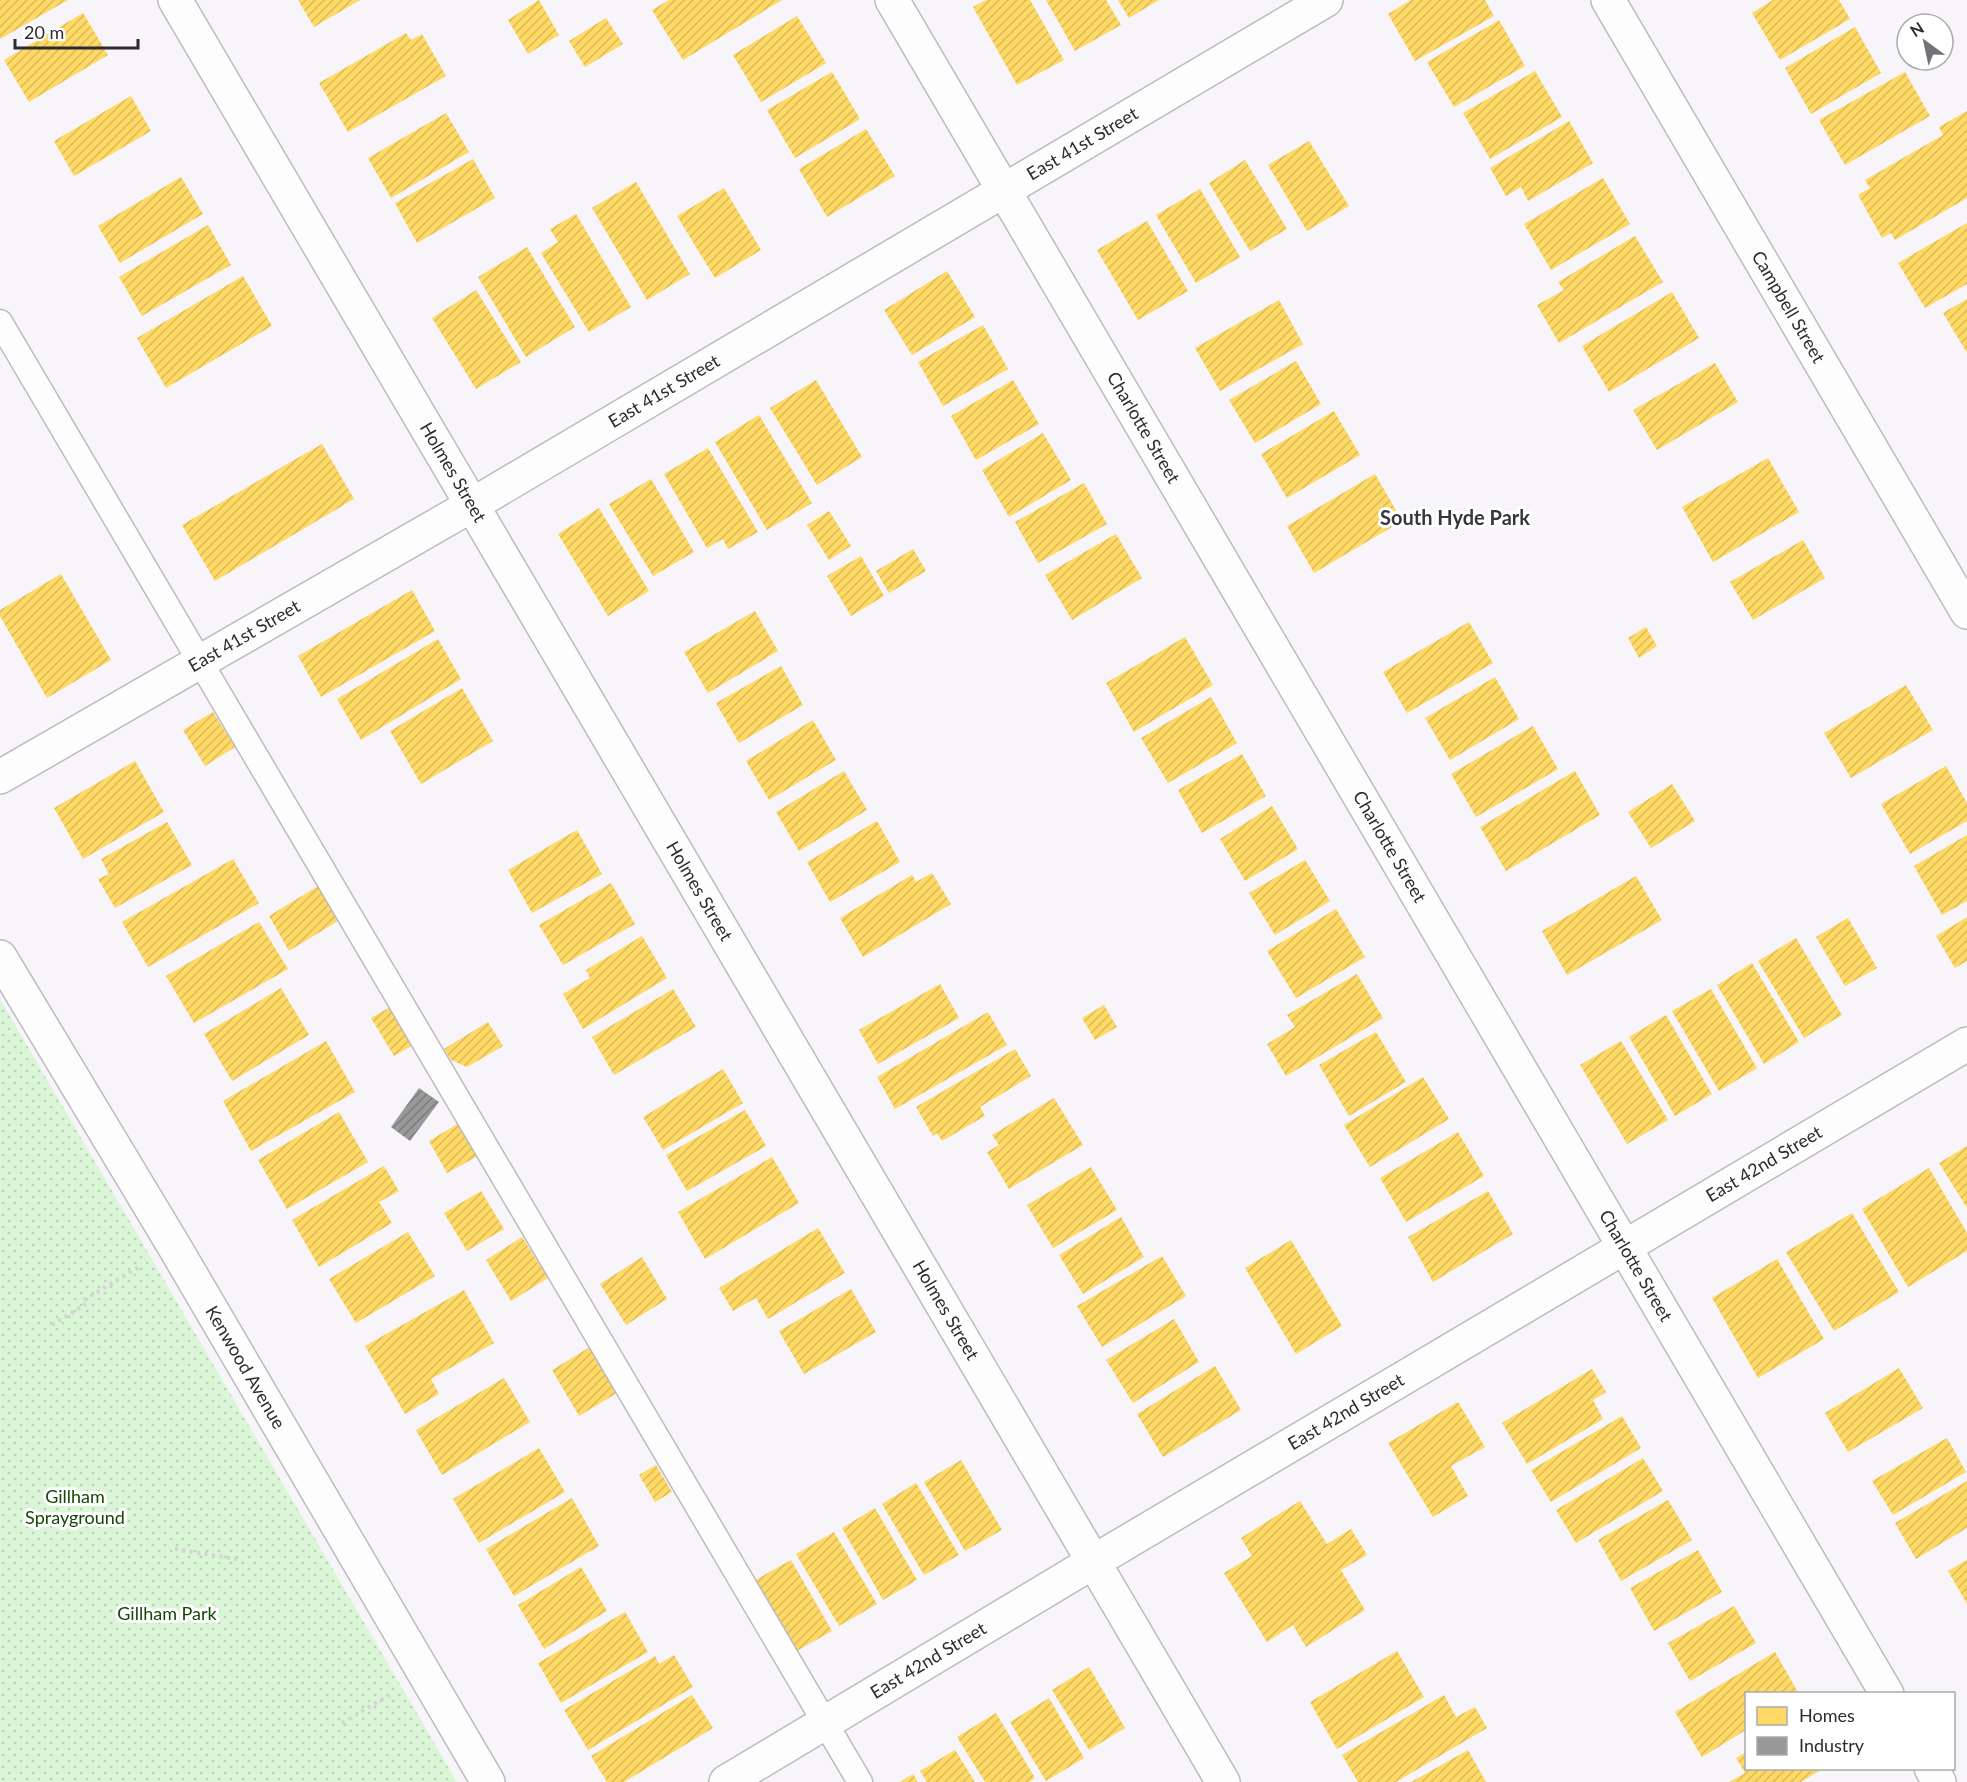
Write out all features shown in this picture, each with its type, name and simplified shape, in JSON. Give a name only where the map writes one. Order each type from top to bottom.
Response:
[{"type":"street","name":"Holmes Street","points":[[175,0],[1223,1782]]},
{"type":"street","name":"Charlotte Street","points":[[892,0],[1886,1692]]},
{"type":"street","name":"East 41st Street","points":[[0,777],[472,506],[1326,0]]},
{"type":"street","name":"Campbell Street","points":[[1608,0],[1967,612]]},
{"type":"street","name":"Kenwood Avenue","points":[[0,957],[174,1246],[488,1782]]},
{"type":"street","name":"East 42nd Street","points":[[726,1782],[1967,1044]]},
{"type":"lane","points":[[0,321],[860,1782]]},
{"type":"path","points":[[52,1325],[174,1246]]},
{"type":"path","points":[[175,1549],[242,1560]]},
{"type":"path","points":[[342,1723],[394,1692]]},
{"type":"green space","name":"Gillham Park","points":[[0,999],[63,1107],[457,1782],[0,1782]]},
{"type":"building: Homes","points":[[0,0],[68,0],[0,39]]},
{"type":"building: Homes","points":[[298,0],[360,0],[314,27]]},
{"type":"building: Homes","points":[[539,0],[559,35],[528,54],[508,20]]},
{"type":"building: Homes","points":[[669,0],[782,0],[683,60],[652,10]]},
{"type":"building: Homes","points":[[986,0],[1030,0],[1064,60],[1017,85],[973,7]]},
{"type":"building: Homes","points":[[1046,0],[1106,0],[1121,25],[1075,51]]},
{"type":"building: Homes","points":[[1118,0],[1159,0],[1129,18]]},
{"type":"building: Homes","points":[[1411,0],[1485,0],[1494,16],[1415,61],[1388,14]]},
{"type":"building: Homes","points":[[1773,0],[1839,0],[1850,19],[1780,60],[1752,13]]},
{"type":"building: Homes","points":[[83,13],[108,55],[29,102],[4,60]]},
{"type":"building: Homes","points":[[797,16],[826,63],[761,102],[733,55]]},
{"type":"building: Homes","points":[[606,18],[623,44],[585,67],[569,41]]},
{"type":"building: Homes","points":[[1499,20],[1525,66],[1454,107],[1427,62]]},
{"type":"building: Homes","points":[[1855,27],[1881,73],[1811,114],[1785,68]]},
{"type":"building: Homes","points":[[406,33],[411,40],[422,34],[446,76],[348,132],[319,83]]},
{"type":"building: Homes","points":[[1535,71],[1562,117],[1490,159],[1463,113]]},
{"type":"building: Homes","points":[[832,72],[860,119],[795,158],[767,110]]},
{"type":"building: Homes","points":[[1905,72],[1930,116],[1845,165],[1819,120]]},
{"type":"building: Homes","points":[[131,96],[151,131],[74,176],[54,141]]},
{"type":"building: Homes","points":[[1967,111],[1967,198],[1895,240],[1891,233],[1882,238],[1858,195],[1870,188],[1865,180],[1943,135],[1939,127]]},
{"type":"building: Homes","points":[[446,113],[469,152],[391,198],[368,158]]},
{"type":"building: Homes","points":[[1569,121],[1593,163],[1528,201],[1521,187],[1506,196],[1490,168]]},
{"type":"building: Homes","points":[[866,129],[895,176],[827,217],[799,169]]},
{"type":"building: Homes","points":[[1309,141],[1349,206],[1307,231],[1268,165]]},
{"type":"building: Homes","points":[[473,159],[495,198],[417,243],[395,203]]},
{"type":"building: Homes","points":[[1245,160],[1287,229],[1250,251],[1209,183]]},
{"type":"building: Homes","points":[[181,177],[203,214],[120,263],[98,226]]},
{"type":"building: Homes","points":[[1603,178],[1630,224],[1551,270],[1524,224]]},
{"type":"building: Homes","points":[[636,182],[690,274],[647,300],[592,208]]},
{"type":"building: Homes","points":[[724,188],[761,250],[715,278],[677,216]]},
{"type":"building: Homes","points":[[1200,189],[1240,257],[1196,283],[1156,215]]},
{"type":"building: Homes","points":[[576,214],[631,307],[589,332],[541,253],[558,242],[550,229]]},
{"type":"building: Homes","points":[[1147,221],[1188,291],[1138,320],[1097,250]]},
{"type":"building: Homes","points":[[1967,223],[1967,284],[1925,308],[1898,263]]},
{"type":"building: Homes","points":[[208,225],[231,265],[142,316],[119,277]]},
{"type":"building: Homes","points":[[1635,236],[1663,282],[1559,343],[1537,305],[1564,290],[1558,282]]},
{"type":"building: Homes","points":[[527,247],[575,327],[526,357],[478,277]]},
{"type":"building: Homes","points":[[947,271],[975,317],[912,355],[884,310]]},
{"type":"building: Homes","points":[[243,276],[272,326],[166,388],[137,338]]},
{"type":"building: Homes","points":[[476,290],[521,362],[476,389],[432,318]]},
{"type":"building: Homes","points":[[1672,292],[1699,338],[1609,392],[1582,346]]},
{"type":"building: Homes","points":[[1967,299],[1967,353],[1943,313]]},
{"type":"building: Homes","points":[[1279,300],[1303,344],[1220,391],[1195,348]]},
{"type":"building: Homes","points":[[983,325],[1008,369],[943,406],[918,362]]},
{"type":"building: Homes","points":[[1296,361],[1321,404],[1255,443],[1229,400]]},
{"type":"building: Homes","points":[[1715,363],[1738,402],[1657,450],[1633,410]]},
{"type":"building: Homes","points":[[816,380],[862,457],[817,485],[770,408]]},
{"type":"building: Homes","points":[[1013,380],[1039,424],[976,460],[951,416]]},
{"type":"building: Homes","points":[[1334,411],[1360,455],[1287,498],[1261,454]]},
{"type":"building: Homes","points":[[759,415],[812,503],[767,530],[715,442]]},
{"type":"building: Homes","points":[[1043,433],[1071,480],[1009,517],[982,470]]},
{"type":"building: Homes","points":[[322,444],[354,499],[215,581],[182,525]]},
{"type":"building: Homes","points":[[708,448],[758,532],[728,549],[723,539],[707,548],[664,474]]},
{"type":"building: Homes","points":[[1768,458],[1799,512],[1713,562],[1682,507]]},
{"type":"building: Homes","points":[[1375,474],[1402,521],[1314,573],[1287,526]]},
{"type":"building: Homes","points":[[651,479],[694,552],[653,576],[609,504]]},
{"type":"building: Homes","points":[[1084,483],[1107,524],[1038,563],[1015,522]]},
{"type":"building: Homes","points":[[599,508],[649,591],[608,616],[558,534]]},
{"type":"building: Homes","points":[[829,511],[851,546],[829,560],[807,525]]},
{"type":"building: Homes","points":[[1116,534],[1142,578],[1072,620],[1045,575]]},
{"type":"building: Homes","points":[[1803,540],[1825,578],[1753,620],[1730,582]]},
{"type":"building: Homes","points":[[913,549],[926,571],[889,593],[876,571]]},
{"type":"building: Homes","points":[[861,556],[884,596],[851,616],[827,576]]},
{"type":"building: Homes","points":[[61,574],[111,660],[47,698],[0,616],[0,610]]},
{"type":"building: Homes","points":[[412,590],[435,631],[321,697],[298,656]]},
{"type":"building: Homes","points":[[755,611],[778,651],[708,693],[684,652]]},
{"type":"building: Homes","points":[[1469,622],[1493,663],[1407,713],[1383,672]]},
{"type":"building: Homes","points":[[1646,627],[1657,646],[1639,658],[1628,638]]},
{"type":"building: Homes","points":[[1185,637],[1213,685],[1134,732],[1106,683]]},
{"type":"building: Homes","points":[[438,639],[461,679],[361,740],[337,699]]},
{"type":"building: Homes","points":[[781,666],[803,705],[739,743],[716,703]]},
{"type":"building: Homes","points":[[1495,677],[1519,719],[1450,760],[1425,718]]},
{"type":"building: Homes","points":[[1906,685],[1933,730],[1851,778],[1824,733]]},
{"type":"building: Homes","points":[[462,688],[493,741],[421,784],[390,731]]},
{"type":"building: Homes","points":[[1211,697],[1237,743],[1168,783],[1141,738]]},
{"type":"building: Homes","points":[[213,712],[235,747],[205,766],[183,730]]},
{"type":"building: Homes","points":[[813,720],[836,760],[769,800],[746,761]]},
{"type":"building: Homes","points":[[1533,726],[1558,769],[1476,817],[1451,774]]},
{"type":"building: Homes","points":[[1242,754],[1266,796],[1202,833],[1178,790]]},
{"type":"building: Homes","points":[[135,761],[164,812],[83,859],[54,808]]},
{"type":"building: Homes","points":[[1946,766],[1967,803],[1967,821],[1910,854],[1881,804]]},
{"type":"building: Homes","points":[[844,771],[867,810],[799,851],[776,812]]},
{"type":"building: Homes","points":[[1575,771],[1600,815],[1506,871],[1480,827]]},
{"type":"building: Homes","points":[[1672,784],[1695,821],[1651,848],[1628,812]]},
{"type":"building: Homes","points":[[1272,806],[1298,849],[1245,881],[1220,839]]},
{"type":"building: Homes","points":[[877,821],[900,862],[830,902],[807,862]]},
{"type":"building: Homes","points":[[167,822],[192,865],[115,908],[98,879],[109,874],[101,859]]},
{"type":"building: Homes","points":[[577,830],[602,874],[532,913],[508,870]]},
{"type":"building: Homes","points":[[1967,835],[1967,901],[1942,915],[1914,866]]},
{"type":"building: Homes","points":[[233,859],[259,903],[148,967],[122,922]]},
{"type":"building: Homes","points":[[1305,860],[1330,901],[1275,935],[1249,893]]},
{"type":"building: Homes","points":[[932,873],[951,904],[863,957],[840,918],[912,875],[916,882]]},
{"type":"building: Homes","points":[[1636,876],[1662,920],[1567,975],[1542,931]]},
{"type":"building: Homes","points":[[611,883],[635,924],[563,965],[539,925]]},
{"type":"building: Homes","points":[[318,886],[338,921],[289,951],[269,916]]},
{"type":"building: Homes","points":[[1336,909],[1365,957],[1296,998],[1267,951]]},
{"type":"building: Homes","points":[[1967,917],[1967,961],[1955,968],[1936,936]]},
{"type":"building: Homes","points":[[1848,918],[1877,968],[1845,986],[1816,937]]},
{"type":"building: Homes","points":[[259,922],[288,969],[194,1023],[166,976]]},
{"type":"building: Homes","points":[[642,936],[667,978],[583,1029],[563,994],[590,978],[586,970]]},
{"type":"building: Homes","points":[[1796,938],[1842,1015],[1804,1038],[1758,961]]},
{"type":"building: Homes","points":[[1752,963],[1799,1042],[1764,1064],[1717,985]]},
{"type":"building: Homes","points":[[1357,974],[1383,1018],[1286,1076],[1267,1044],[1295,1027],[1287,1015]]},
{"type":"building: Homes","points":[[940,984],[959,1018],[878,1064],[859,1030]]},
{"type":"building: Homes","points":[[281,988],[309,1035],[232,1081],[204,1034]]},
{"type":"building: Homes","points":[[673,989],[696,1027],[614,1075],[592,1037]]},
{"type":"building: Homes","points":[[1711,989],[1757,1068],[1719,1091],[1672,1011]]},
{"type":"building: Homes","points":[[1104,1005],[1117,1027],[1095,1040],[1082,1018]]},
{"type":"building: Homes","points":[[392,1006],[415,1044],[394,1056],[371,1018]]},
{"type":"building: Homes","points":[[988,1012],[1007,1045],[895,1109],[877,1077]]},
{"type":"building: Homes","points":[[1666,1015],[1712,1094],[1675,1116],[1629,1037]]},
{"type":"building: Homes","points":[[488,1022],[503,1046],[467,1067],[451,1060],[444,1049]]},
{"type":"building: Homes","points":[[1376,1032],[1406,1082],[1349,1116],[1319,1065]]},
{"type":"building: Homes","points":[[326,1041],[355,1092],[251,1151],[223,1101]]},
{"type":"building: Homes","points":[[1621,1041],[1668,1120],[1627,1144],[1580,1065]]},
{"type":"building: Homes","points":[[1015,1049],[1031,1076],[980,1107],[985,1116],[942,1141],[937,1133],[933,1136],[916,1107]]},
{"type":"building: Homes","points":[[723,1069],[743,1103],[663,1150],[643,1117]]},
{"type":"building: Homes","points":[[1423,1077],[1449,1119],[1370,1167],[1344,1125]]},
{"type":"building: Homes","points":[[1054,1098],[1083,1145],[1009,1189],[987,1152],[999,1145],[992,1135]]},
{"type":"building: Homes","points":[[745,1110],[766,1146],[687,1191],[666,1155]]},
{"type":"building: Homes","points":[[339,1112],[368,1162],[287,1209],[258,1160]]},
{"type":"building: Homes","points":[[459,1123],[478,1156],[447,1173],[429,1141]]},
{"type":"building: Homes","points":[[1458,1132],[1484,1176],[1406,1222],[1380,1178]]},
{"type":"building: Homes","points":[[1967,1146],[1967,1208],[1939,1163]]},
{"type":"building: Homes","points":[[772,1157],[799,1203],[705,1259],[678,1212]]},
{"type":"building: Homes","points":[[384,1166],[399,1191],[379,1202],[392,1223],[319,1267],[292,1220]]},
{"type":"building: Homes","points":[[1091,1167],[1117,1210],[1053,1248],[1027,1205]]},
{"type":"building: Homes","points":[[1929,1168],[1967,1233],[1967,1251],[1908,1287],[1862,1209]]},
{"type":"building: Homes","points":[[481,1191],[504,1229],[467,1251],[444,1213]]},
{"type":"building: Homes","points":[[1488,1191],[1513,1234],[1433,1282],[1408,1237]]},
{"type":"building: Homes","points":[[1852,1213],[1899,1292],[1834,1331],[1786,1252]]},
{"type":"building: Homes","points":[[1121,1217],[1144,1257],[1083,1294],[1059,1255]]},
{"type":"building: Homes","points":[[818,1228],[845,1273],[768,1319],[756,1298],[733,1311],[719,1288]]},
{"type":"building: Homes","points":[[408,1232],[435,1276],[356,1323],[329,1279]]},
{"type":"building: Homes","points":[[522,1237],[548,1278],[511,1301],[486,1260]]},
{"type":"building: Homes","points":[[1291,1240],[1342,1326],[1296,1354],[1245,1268]]},
{"type":"building: Homes","points":[[1162,1256],[1186,1296],[1102,1347],[1077,1306]]},
{"type":"building: Homes","points":[[642,1257],[667,1299],[626,1325],[600,1284]]},
{"type":"building: Homes","points":[[1777,1259],[1824,1339],[1758,1378],[1712,1298]]},
{"type":"building: Homes","points":[[851,1289],[876,1332],[804,1374],[779,1331]]},
{"type":"building: Homes","points":[[464,1290],[494,1343],[431,1379],[439,1394],[405,1414],[365,1346]]},
{"type":"building: Homes","points":[[1174,1319],[1199,1362],[1133,1403],[1106,1360]]},
{"type":"building: Homes","points":[[590,1347],[617,1393],[579,1416],[552,1370]]},
{"type":"building: Homes","points":[[1215,1366],[1241,1410],[1163,1457],[1137,1414]]},
{"type":"building: Homes","points":[[1899,1368],[1923,1408],[1848,1452],[1825,1413]]},
{"type":"building: Homes","points":[[1592,1369],[1606,1392],[1593,1400],[1603,1419],[1527,1464],[1502,1423]]},
{"type":"building: Homes","points":[[504,1378],[530,1422],[442,1475],[416,1430]]},
{"type":"building: Homes","points":[[1458,1402],[1485,1447],[1451,1466],[1468,1496],[1433,1517],[1388,1443]]},
{"type":"building: Homes","points":[[1622,1416],[1641,1448],[1551,1502],[1531,1470]]},
{"type":"building: Homes","points":[[1947,1438],[1966,1472],[1893,1515],[1872,1481]]},
{"type":"building: Homes","points":[[539,1448],[565,1492],[479,1543],[453,1499]]},
{"type":"building: Homes","points":[[1643,1458],[1663,1491],[1576,1543],[1556,1510]]},
{"type":"building: Homes","points":[[961,1460],[1002,1530],[965,1551],[924,1482]]},
{"type":"building: Homes","points":[[656,1465],[672,1492],[655,1502],[639,1475]]},
{"type":"building: Homes","points":[[1967,1481],[1967,1528],[1916,1559],[1895,1523]]},
{"type":"building: Homes","points":[[916,1483],[959,1555],[924,1575],[882,1504]]},
{"type":"building: Homes","points":[[572,1498],[599,1546],[514,1596],[486,1549]]},
{"type":"building: Homes","points":[[1668,1500],[1692,1540],[1621,1581],[1598,1540]]},
{"type":"building: Homes","points":[[1300,1501],[1327,1544],[1351,1529],[1367,1555],[1341,1570],[1365,1610],[1306,1647],[1293,1625],[1267,1642],[1224,1573],[1252,1556],[1241,1538]]},
{"type":"building: Homes","points":[[875,1508],[917,1580],[883,1600],[842,1528]]},
{"type":"building: Homes","points":[[834,1532],[877,1604],[839,1626],[796,1554]]},
{"type":"building: Homes","points":[[1698,1550],[1722,1592],[1654,1631],[1630,1588]]},
{"type":"building: Homes","points":[[791,1560],[832,1631],[793,1653],[752,1582]]},
{"type":"building: Homes","points":[[1967,1560],[1967,1604],[1948,1571]]},
{"type":"building: Homes","points":[[581,1567],[607,1611],[544,1649],[518,1605]]},
{"type":"building: Homes","points":[[1734,1606],[1756,1643],[1690,1681],[1668,1643]]},
{"type":"building: Homes","points":[[625,1612],[648,1652],[561,1703],[538,1663]]},
{"type":"building: Homes","points":[[1397,1651],[1424,1697],[1337,1749],[1310,1702]]},
{"type":"building: Homes","points":[[1775,1652],[1798,1692],[1745,1692],[1745,1731],[1702,1757],[1675,1712]]},
{"type":"building: Homes","points":[[674,1655],[693,1687],[588,1750],[564,1710],[655,1656],[659,1664]]},
{"type":"building: Homes","points":[[1089,1667],[1125,1728],[1089,1750],[1052,1690]]},
{"type":"building: Homes","points":[[692,1695],[713,1728],[624,1782],[607,1782],[591,1756]]},
{"type":"building: Homes","points":[[1444,1695],[1456,1717],[1475,1707],[1487,1728],[1396,1782],[1358,1782],[1342,1755]]},
{"type":"building: Homes","points":[[1049,1698],[1084,1758],[1046,1781],[1010,1722]]},
{"type":"building: Homes","points":[[996,1713],[1035,1778],[1029,1782],[985,1782],[957,1737]]},
{"type":"building: Homes","points":[[955,1750],[975,1782],[927,1782],[920,1771]]},
{"type":"building: Homes","points":[[1468,1750],[1486,1782],[1411,1782]]},
{"type":"building: Homes","points":[[1745,1753],[1745,1770],[1821,1770],[1801,1782],[1729,1782],[1745,1773],[1736,1758]]},
{"type":"building: Homes","points":[[913,1774],[918,1782],[900,1782]]},
{"type":"building: Industry","points":[[419,1088],[439,1102],[410,1141],[391,1127]]},
{"type":"district","name":"South Hyde Park","points":[[1455,518]]},
{"type":"park label","name":"Gillham Sprayground","points":[[75,1507]]}]
